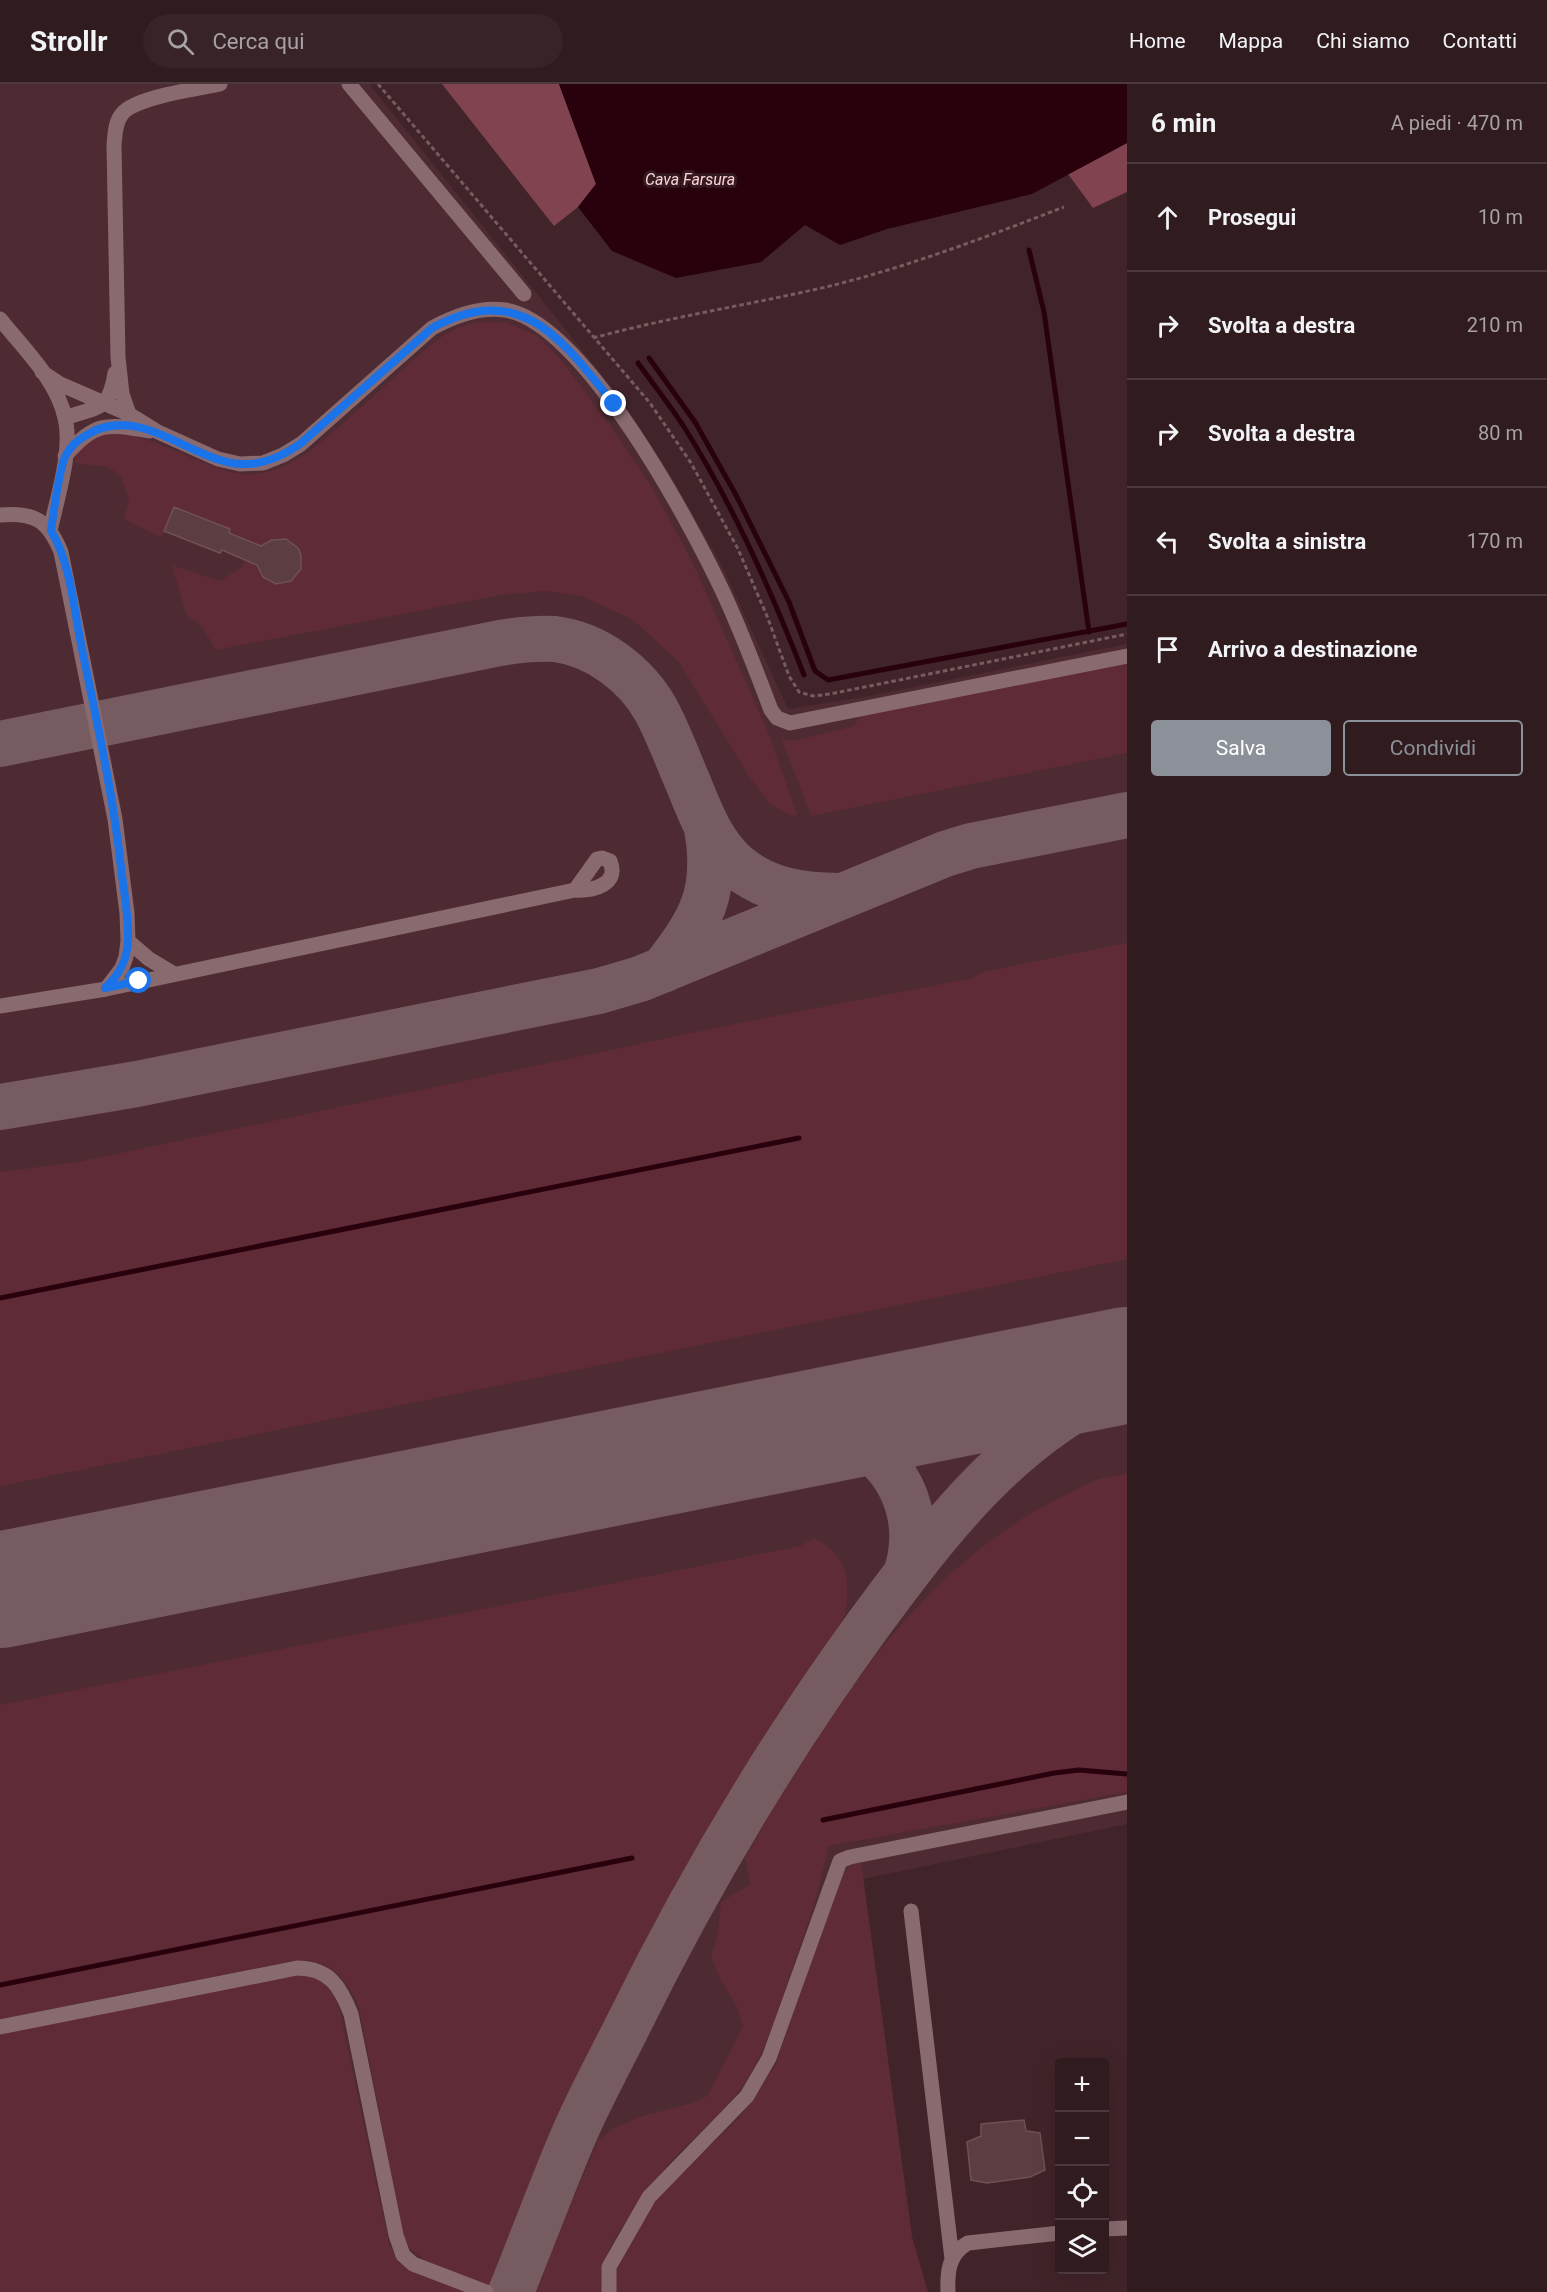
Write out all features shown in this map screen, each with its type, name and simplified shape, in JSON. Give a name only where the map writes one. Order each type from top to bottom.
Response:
[{"type":"street","points":[[129,414],[122,394],[118,357],[114,145],[116,126],[121,115],[129,107],[142,101],[220,84]]},
{"type":"street","points":[[349,84],[524,294]]},
{"type":"street","points":[[42,372],[104,404],[129,414],[158,432],[218,459],[240,464],[263,463],[283,455],[300,444],[432,328],[454,316],[485,309],[507,310],[531,320],[555,336],[614,404],[645,450],[723,591],[771,710],[777,718],[790,723],[1127,656]]},
{"type":"street","points":[[0,319],[54,389],[65,418],[65,456],[51,531]]},
{"type":"street","points":[[65,418],[104,404],[112,392],[118,357]]},
{"type":"street","points":[[65,418],[96,428],[121,425],[158,432]]},
{"type":"street","points":[[65,456],[80,439],[96,428]]},
{"type":"street","points":[[0,515],[23,514],[44,523],[58,545],[65,566],[115,819],[127,913],[128,941],[122,968],[105,988]]},
{"type":"street","points":[[0,1006],[105,988],[575,890]]},
{"type":"street","points":[[128,941],[149,959],[174,974]]},
{"type":"street","points":[[609,2292],[609,2267],[649,2197],[747,2096],[769,2058],[840,1862],[850,1857],[1127,1802]]},
{"type":"street","points":[[911,1911],[952,2259]]},
{"type":"street","points":[[0,2027],[297,1968],[313,1968],[323,1973],[343,1993],[351,2014],[396,2235],[403,2255],[412,2264],[486,2292]]},
{"type":"street","points":[[1109,2229],[1127,2228]]},
{"type":"street","points":[[948,2292],[947,2277],[952,2259],[960,2247],[979,2241],[1055,2233]]},
{"type":"path","points":[[378,84],[650,403],[691,463],[738,549],[767,616],[789,676],[799,692],[813,696],[830,694],[1127,634]]},
{"type":"path","points":[[593,338],[827,286],[949,251],[1064,207]]},
{"type":"shaded area","points":[[0,84],[369,84],[621,399],[671,476],[723,568],[788,709],[864,697],[1127,644],[1127,1824],[863,1879],[912,2237],[928,2292],[0,2292]]},
{"type":"shaded area","points":[[442,84],[559,84],[596,184],[578,207],[554,226]]},
{"type":"shaded area","points":[[1127,143],[1127,192],[1093,208],[1068,174]]},
{"type":"shaded area","points":[[505,322],[538,336],[561,360],[609,424],[651,486],[691,559],[768,732],[797,815],[790,815],[769,803],[749,776],[679,662],[632,619],[581,596],[545,591],[501,595],[216,650],[203,628],[186,614],[172,565],[220,581],[242,567],[245,560],[257,563],[262,575],[270,581],[288,582],[301,570],[302,561],[296,547],[285,539],[275,539],[260,549],[261,546],[229,533],[230,529],[174,507],[162,538],[124,519],[129,499],[120,475],[108,467],[74,463],[87,442],[106,433],[129,435],[155,443],[235,473],[256,474],[270,471],[296,460],[319,444],[442,336],[469,324]]},
{"type":"shaded area","points":[[1127,662],[1127,753],[811,816],[782,740],[797,740],[854,726],[860,716]]},
{"type":"shaded area","points":[[1127,943],[1127,1259],[0,1486],[0,1172],[78,1162],[744,1022],[973,978],[983,972]]},
{"type":"shaded area","points":[[1127,1474],[1127,1792],[828,1846],[813,1909],[779,2008],[764,2046],[745,2083],[728,2104],[664,2169],[630,2214],[607,2256],[602,2274],[602,2292],[537,2292],[559,2231],[599,2139],[614,2128],[642,2116],[693,2103],[708,2095],[743,2026],[736,2004],[721,1981],[711,1957],[718,1933],[721,1902],[751,1884],[745,1858],[806,1755],[876,1654],[916,1608],[960,1566],[1007,1529],[1059,1498],[1096,1480]]},
{"type":"shaded area","points":[[813,1538],[827,1546],[844,1568],[847,1596],[836,1639],[753,1766],[648,1943],[578,2089],[495,2288],[429,2263],[408,2247],[402,2231],[359,2007],[340,1976],[323,1964],[286,1962],[0,2019],[0,1705],[801,1546]]},
{"type":"shaded area","points":[[861,1861],[912,2237],[928,2292],[614,2292],[613,2277],[652,2206],[669,2185],[739,2118],[775,2066],[841,1877],[850,1866]]},
{"type":"shaded area","points":[[304,1973],[318,1979],[327,1987],[340,2011],[389,2244],[399,2263],[467,2292],[0,2292],[0,2034]]},
{"type":"water","name":"Cava Farsura","points":[[559,84],[1127,84],[1127,143],[1032,194],[887,229],[840,245],[805,225],[761,262],[676,278],[612,251],[578,207],[596,184]]},
{"type":"building","points":[[174,507],[230,529],[229,533],[261,546],[272,540],[286,539],[298,548],[301,555],[301,569],[291,581],[276,584],[263,577],[257,565],[222,550],[220,553],[164,531]]},
{"type":"building","points":[[1024,2120],[1026,2131],[1040,2133],[1045,2170],[1030,2177],[987,2183],[971,2180],[967,2142],[981,2136],[981,2124]]},
{"type":"waterway","points":[[1029,250],[1044,312],[1089,632]]},
{"type":"waterway","points":[[649,358],[695,422],[736,495],[789,602],[815,671],[828,680],[1127,624]]},
{"type":"waterway","points":[[638,363],[684,427],[719,486],[764,579],[804,675]]},
{"type":"waterway","points":[[0,1298],[799,1138]]},
{"type":"waterway","points":[[823,1820],[1054,1773],[1079,1770],[1127,1774]]},
{"type":"waterway","points":[[0,1985],[632,1858]]},
{"type":"taxiway","points":[[0,744],[500,643],[555,639],[570,642],[600,654],[638,684],[665,728],[708,828],[714,839],[737,866],[761,881],[786,890],[813,895],[840,896]]},
{"type":"taxiway","points":[[0,1107],[137,1084],[599,991],[640,979],[945,854],[971,846],[1127,815]]},
{"type":"taxiway","points":[[663,970],[688,936],[704,904],[710,870],[707,828]]},
{"type":"taxiway","points":[[511,2292],[559,2170],[594,2092],[680,1924],[738,1822],[800,1722],[895,1588],[951,1518],[981,1486],[1013,1455],[1048,1427],[1086,1403],[1127,1382]]},
{"type":"taxiway","points":[[762,1438],[827,1432],[857,1443],[875,1455],[890,1470],[909,1509],[912,1530],[911,1552],[906,1574]]},
{"type":"taxiway","points":[[0,1587],[31,1584]]},
{"type":"runway","points":[[0,1590],[1127,1365]]},
{"type":"route","points":[[139,981],[105,988],[122,968],[126,957],[127,913],[115,819],[93,705],[65,566],[51,531],[65,456],[80,439],[96,428],[121,425],[158,432],[218,459],[240,464],[263,463],[283,455],[300,444],[432,328],[454,316],[485,309],[507,310],[531,320],[555,336],[614,404]]}]
